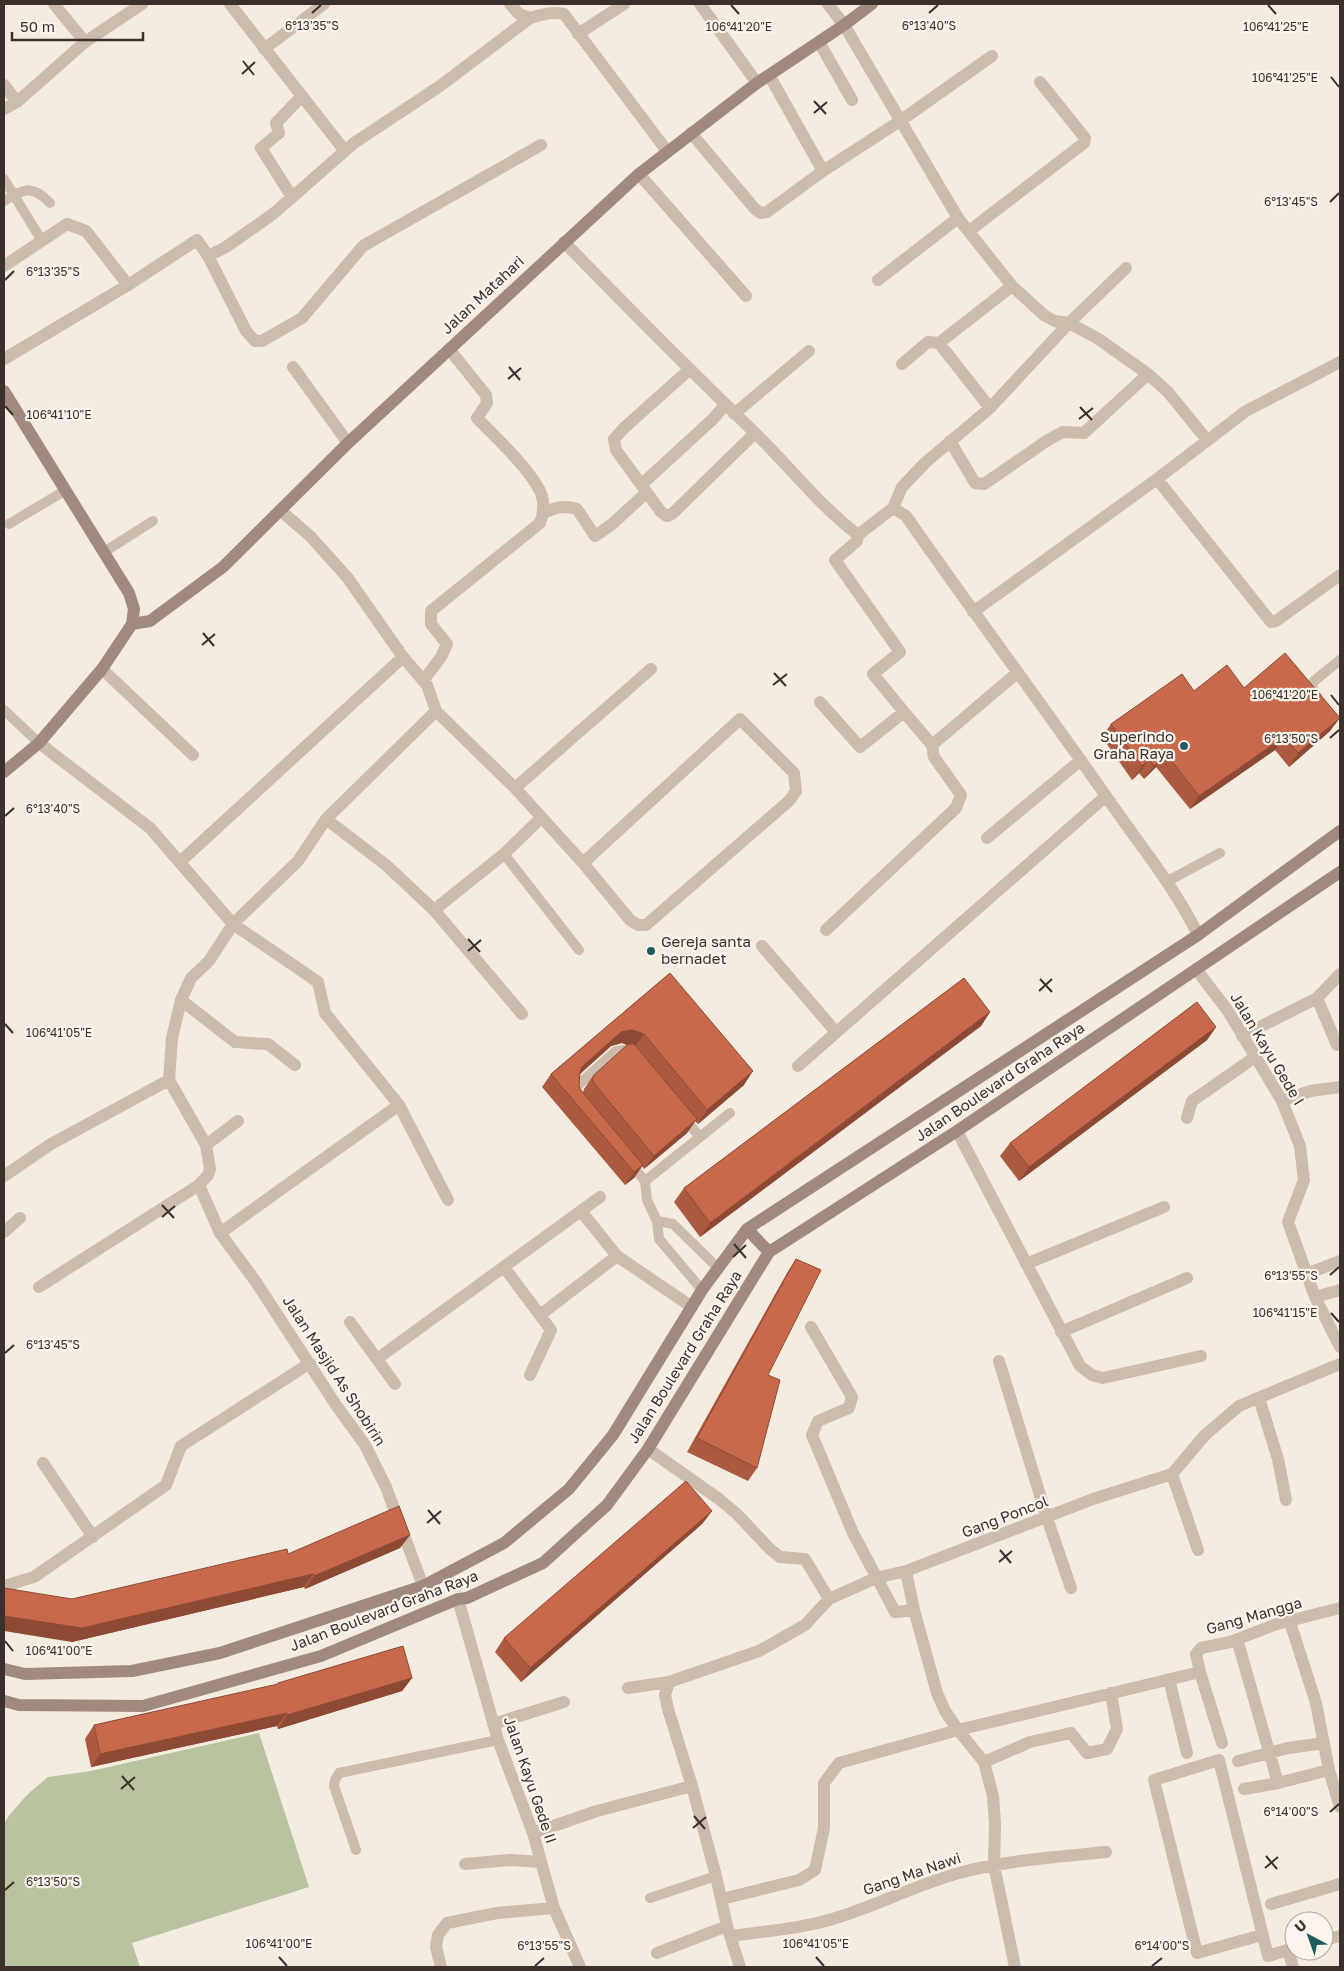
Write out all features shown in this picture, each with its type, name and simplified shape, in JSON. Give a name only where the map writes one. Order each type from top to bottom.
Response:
[{"type":"main road","name":"Jalan Matahari","points":[[132,624],[150,621],[222,568],[348,443],[639,174],[757,83],[872,4]]},
{"type":"main road","points":[[4,391],[129,593],[134,609],[132,624],[102,668],[38,743],[4,772]]},
{"type":"main road","name":"Jalan Boulevard Graha Raya","points":[[4,1669],[25,1674],[141,1669],[220,1653],[423,1586],[504,1543],[568,1489],[613,1435],[702,1290],[717,1267],[747,1229],[1198,935],[1340,831]]},
{"type":"main road","name":"Jalan Boulevard Graha Raya","points":[[4,1701],[19,1705],[143,1706],[321,1656],[467,1598],[543,1563],[607,1505],[648,1449],[769,1252],[957,1131],[1340,872]]},
{"type":"main road","points":[[747,1229],[769,1252]]},
{"type":"street","points":[[54,4],[85,42]]},
{"type":"street","points":[[4,109],[17,102],[85,42],[142,4]]},
{"type":"street","points":[[230,4],[345,151]]},
{"type":"street","points":[[264,49],[322,4]]},
{"type":"street","points":[[510,4],[518,14],[530,18]]},
{"type":"street","points":[[578,34],[624,4]]},
{"type":"street","points":[[700,4],[757,83]]},
{"type":"street","points":[[828,4],[844,25],[958,218],[1012,286],[1045,316],[1055,321],[1069,323],[1096,338],[1148,374],[1168,392],[1207,440]]},
{"type":"street","points":[[208,256],[226,247],[273,214],[354,142],[440,86],[530,18],[556,12],[564,14],[667,151]]},
{"type":"street","points":[[819,42],[852,100]]},
{"type":"street","points":[[691,133],[756,209],[761,213],[767,212],[823,171],[900,121],[992,56]]},
{"type":"street","points":[[769,75],[823,171]]},
{"type":"street","points":[[969,231],[1084,143],[1084,138],[1040,82]]},
{"type":"street","points":[[4,85],[17,102]]},
{"type":"street","points":[[292,197],[261,148],[279,133],[276,123],[302,96]]},
{"type":"street","points":[[4,359],[128,285],[197,240],[208,256],[246,331],[255,341],[262,341],[302,318],[364,246],[540,145]]},
{"type":"street","points":[[639,174],[746,296]]},
{"type":"street","points":[[878,280],[958,218]]},
{"type":"street","points":[[4,266],[67,224],[86,231],[128,285]]},
{"type":"street","points":[[564,242],[755,433],[837,519],[858,535]]},
{"type":"street","points":[[858,535],[893,508],[902,487],[926,462],[990,408],[1069,323],[1126,268]]},
{"type":"street","points":[[902,364],[928,342],[939,343],[1012,286]]},
{"type":"street","points":[[939,343],[990,408]]},
{"type":"street","points":[[423,681],[447,644],[431,624],[431,611],[540,523],[544,513],[540,490],[513,456],[477,418],[487,404],[486,395],[449,349]]},
{"type":"street","points":[[544,513],[557,507],[568,506],[577,509],[595,536],[611,525],[713,419],[730,410],[809,351]]},
{"type":"street","points":[[973,612],[1157,479],[1246,411],[1340,362]]},
{"type":"street","points":[[293,367],[348,443]]},
{"type":"street","points":[[690,369],[614,439],[616,450],[661,512],[667,516],[672,514],[755,433]]},
{"type":"street","points":[[950,441],[975,482],[984,484],[1048,440],[1063,432],[1084,433],[1148,374]]},
{"type":"street","points":[[1157,479],[1271,622],[1276,621],[1340,575]]},
{"type":"street","points":[[893,508],[906,516],[1166,882],[1190,917],[1198,935]]},
{"type":"street","points":[[280,510],[310,536],[347,577],[403,656],[427,685],[436,711],[515,788],[583,863],[630,920],[638,925],[646,925],[789,801],[796,791],[794,773],[740,719],[583,863]]},
{"type":"street","points":[[826,930],[956,808],[961,795],[934,757],[932,745],[873,674],[900,652],[835,560],[858,541],[858,535]]},
{"type":"street","points":[[181,861],[403,656]]},
{"type":"street","points":[[102,668],[193,756]]},
{"type":"street","points":[[515,788],[651,669]]},
{"type":"street","points":[[932,745],[1017,673]]},
{"type":"street","points":[[820,702],[860,747],[904,712]]},
{"type":"street","points":[[40,1287],[199,1184],[208,1175],[210,1169],[206,1145],[169,1080],[172,1038],[181,1000],[191,978],[209,961],[233,924],[298,861],[326,819],[436,711]]},
{"type":"street","points":[[38,743],[150,828],[181,861],[233,924],[318,982],[325,1013],[399,1105],[448,1200]]},
{"type":"street","points":[[987,838],[1080,760]]},
{"type":"street","points":[[798,1066],[1106,796]]},
{"type":"street","points":[[434,910],[504,854],[541,818]]},
{"type":"street","points":[[326,819],[386,865],[434,910],[522,1014]]},
{"type":"street","points":[[762,946],[836,1032]]},
{"type":"street","name":"Jalan Kayu Gede I","points":[[1196,969],[1228,1011],[1282,1101],[1300,1146],[1304,1180],[1288,1222],[1314,1297],[1340,1347]]},
{"type":"street","points":[[1242,1036],[1317,998],[1340,974]]},
{"type":"street","points":[[1317,998],[1337,1045]]},
{"type":"street","points":[[181,1000],[235,1042],[268,1044],[295,1065]]},
{"type":"street","points":[[1187,1118],[1192,1102],[1255,1057]]},
{"type":"street","points":[[4,1176],[51,1144],[169,1080]]},
{"type":"street","points":[[1282,1101],[1310,1092],[1340,1087]]},
{"type":"street","points":[[220,1233],[399,1105]]},
{"type":"street","points":[[206,1145],[238,1120]]},
{"type":"street","points":[[957,1131],[1080,1366],[1092,1374],[1103,1378],[1201,1356]]},
{"type":"street","name":"Jalan Masjid As Shobirin","points":[[199,1184],[220,1233],[256,1282],[336,1405],[365,1445],[386,1487],[423,1586]]},
{"type":"street","points":[[377,1359],[600,1197]]},
{"type":"street","points":[[1026,1264],[1164,1207]]},
{"type":"street","points":[[581,1211],[617,1256],[692,1307]]},
{"type":"street","points":[[4,1232],[20,1218]]},
{"type":"street","points":[[540,1315],[617,1256]]},
{"type":"street","points":[[1306,1274],[1340,1261]]},
{"type":"street","points":[[504,1267],[551,1330],[530,1375]]},
{"type":"street","points":[[1061,1332],[1187,1278]]},
{"type":"street","points":[[1314,1297],[1340,1290]]},
{"type":"street","points":[[350,1322],[395,1384]]},
{"type":"street","points":[[811,1327],[852,1397],[849,1408],[818,1421],[812,1435],[853,1533],[895,1612],[914,1610]]},
{"type":"street","points":[[999,1361],[1047,1518],[1071,1588]]},
{"type":"street","points":[[4,1586],[34,1577],[166,1485],[181,1446],[310,1363]]},
{"type":"street","points":[[1198,1550],[1172,1474],[1205,1435],[1239,1406],[1340,1364]]},
{"type":"street","points":[[1259,1398],[1278,1459],[1286,1500]]},
{"type":"street","points":[[648,1449],[719,1499],[737,1514],[780,1557],[804,1559],[829,1599]]},
{"type":"street","points":[[43,1463],[93,1537]]},
{"type":"street","name":"Gang Poncol","points":[[628,1688],[669,1682],[759,1651],[805,1625],[829,1599],[876,1578],[906,1571],[1093,1499],[1172,1474]]},
{"type":"street","points":[[906,1571],[914,1610],[937,1693],[945,1711],[984,1762],[994,1796],[994,1865],[1014,1967]]},
{"type":"street","name":"Jalan Kayu Gede II","points":[[458,1600],[498,1740],[532,1833],[554,1908],[580,1967]]},
{"type":"street","name":"Gang Mangga","points":[[1200,1672],[1196,1654],[1205,1647],[1237,1639],[1277,1624],[1340,1608]]},
{"type":"street","points":[[1290,1622],[1316,1703],[1329,1770],[1340,1807]]},
{"type":"street","points":[[1237,1639],[1278,1783]]},
{"type":"street","points":[[722,1899],[799,1880],[815,1870],[824,1828],[824,1783],[839,1763],[958,1730],[1200,1672],[1222,1743]]},
{"type":"street","points":[[1169,1679],[1187,1753]]},
{"type":"street","points":[[669,1682],[665,1695],[692,1786],[740,1967]]},
{"type":"street","points":[[984,1762],[1030,1742],[1071,1733],[1087,1753],[1107,1749],[1117,1730],[1111,1693]]},
{"type":"street","points":[[493,1724],[564,1702]]},
{"type":"street","points":[[1238,1761],[1288,1748],[1324,1743]]},
{"type":"street","points":[[1262,1935],[1197,1953],[1154,1780],[1219,1760],[1268,1956],[1284,1951]]},
{"type":"street","points":[[1244,1789],[1278,1783],[1329,1770]]},
{"type":"street","points":[[532,1833],[597,1811],[692,1786]]},
{"type":"street","name":"Gang Ma Nawi","points":[[657,1953],[729,1931],[800,1926],[841,1917],[898,1893],[958,1873],[994,1865],[1106,1852]]},
{"type":"street","points":[[465,1864],[510,1860],[541,1862]]},
{"type":"street","points":[[1271,1904],[1340,1884]]},
{"type":"street","points":[[441,1967],[436,1947],[438,1935],[447,1923],[497,1913],[554,1908]]},
{"type":"lane","points":[[4,179],[8,198],[42,241]]},
{"type":"lane","points":[[8,198],[22,190],[34,190],[50,203]]},
{"type":"lane","points":[[9,524],[66,490]]},
{"type":"lane","points":[[104,552],[153,521]]},
{"type":"lane","points":[[1323,704],[1313,693],[1314,681],[1340,660]]},
{"type":"lane","points":[[4,710],[38,743]]},
{"type":"lane","points":[[1166,882],[1220,853]]},
{"type":"lane","points":[[504,854],[580,950]]},
{"type":"lane","points":[[583,1106],[576,1098],[577,1086],[616,1051],[623,1050],[629,1052],[640,1066]]},
{"type":"lane","points":[[676,1109],[700,1137]]},
{"type":"lane","points":[[645,1181],[730,1113]]},
{"type":"lane","points":[[620,1151],[645,1181],[647,1200],[657,1221],[659,1239],[702,1290]]},
{"type":"lane","points":[[657,1221],[673,1224],[717,1267]]},
{"type":"lane","points":[[659,1239],[673,1224]]},
{"type":"lane","points":[[356,1850],[334,1786],[339,1773],[498,1740]]},
{"type":"lane","points":[[650,1898],[716,1876]]},
{"type":"green space","points":[[259,1733],[309,1887],[132,1943],[140,1967],[4,1967],[4,1824],[10,1814],[28,1794],[48,1777],[91,1771]]},
{"type":"building","points":[[1285,653],[1340,718],[1298,753],[1284,737],[1199,796],[1166,754],[1154,766],[1149,759],[1142,766],[1111,724],[1182,674],[1194,691],[1227,665],[1244,688]]},
{"type":"building","points":[[670,973],[753,1071],[707,1110],[644,1034],[632,1030],[621,1032],[582,1067],[579,1085],[580,1089],[643,1165],[634,1172],[551,1074]]},
{"type":"building","points":[[964,978],[990,1012],[710,1223],[684,1188]]},
{"type":"building","points":[[1197,1002],[1216,1027],[1029,1167],[1010,1143]]},
{"type":"building","points":[[628,1044],[634,1044],[697,1119],[654,1156],[593,1082],[593,1076]]},
{"type":"building","points":[[796,1259],[821,1270],[768,1375],[780,1380],[757,1468],[697,1438]]},
{"type":"building","points":[[686,1481],[712,1511],[530,1668],[504,1638]]},
{"type":"building","points":[[399,1506],[410,1535],[314,1576],[313,1574],[82,1628],[4,1616],[4,1588],[72,1599],[287,1549],[288,1554]]},
{"type":"building","points":[[403,1646],[412,1678],[287,1715],[287,1713],[100,1754],[94,1725],[278,1684]]},
{"type":"place","name":"Superindo Graha Raya","points":[[1184,746]]},
{"type":"place","name":"Gereja santa bernadet","points":[[651,951]]}]
